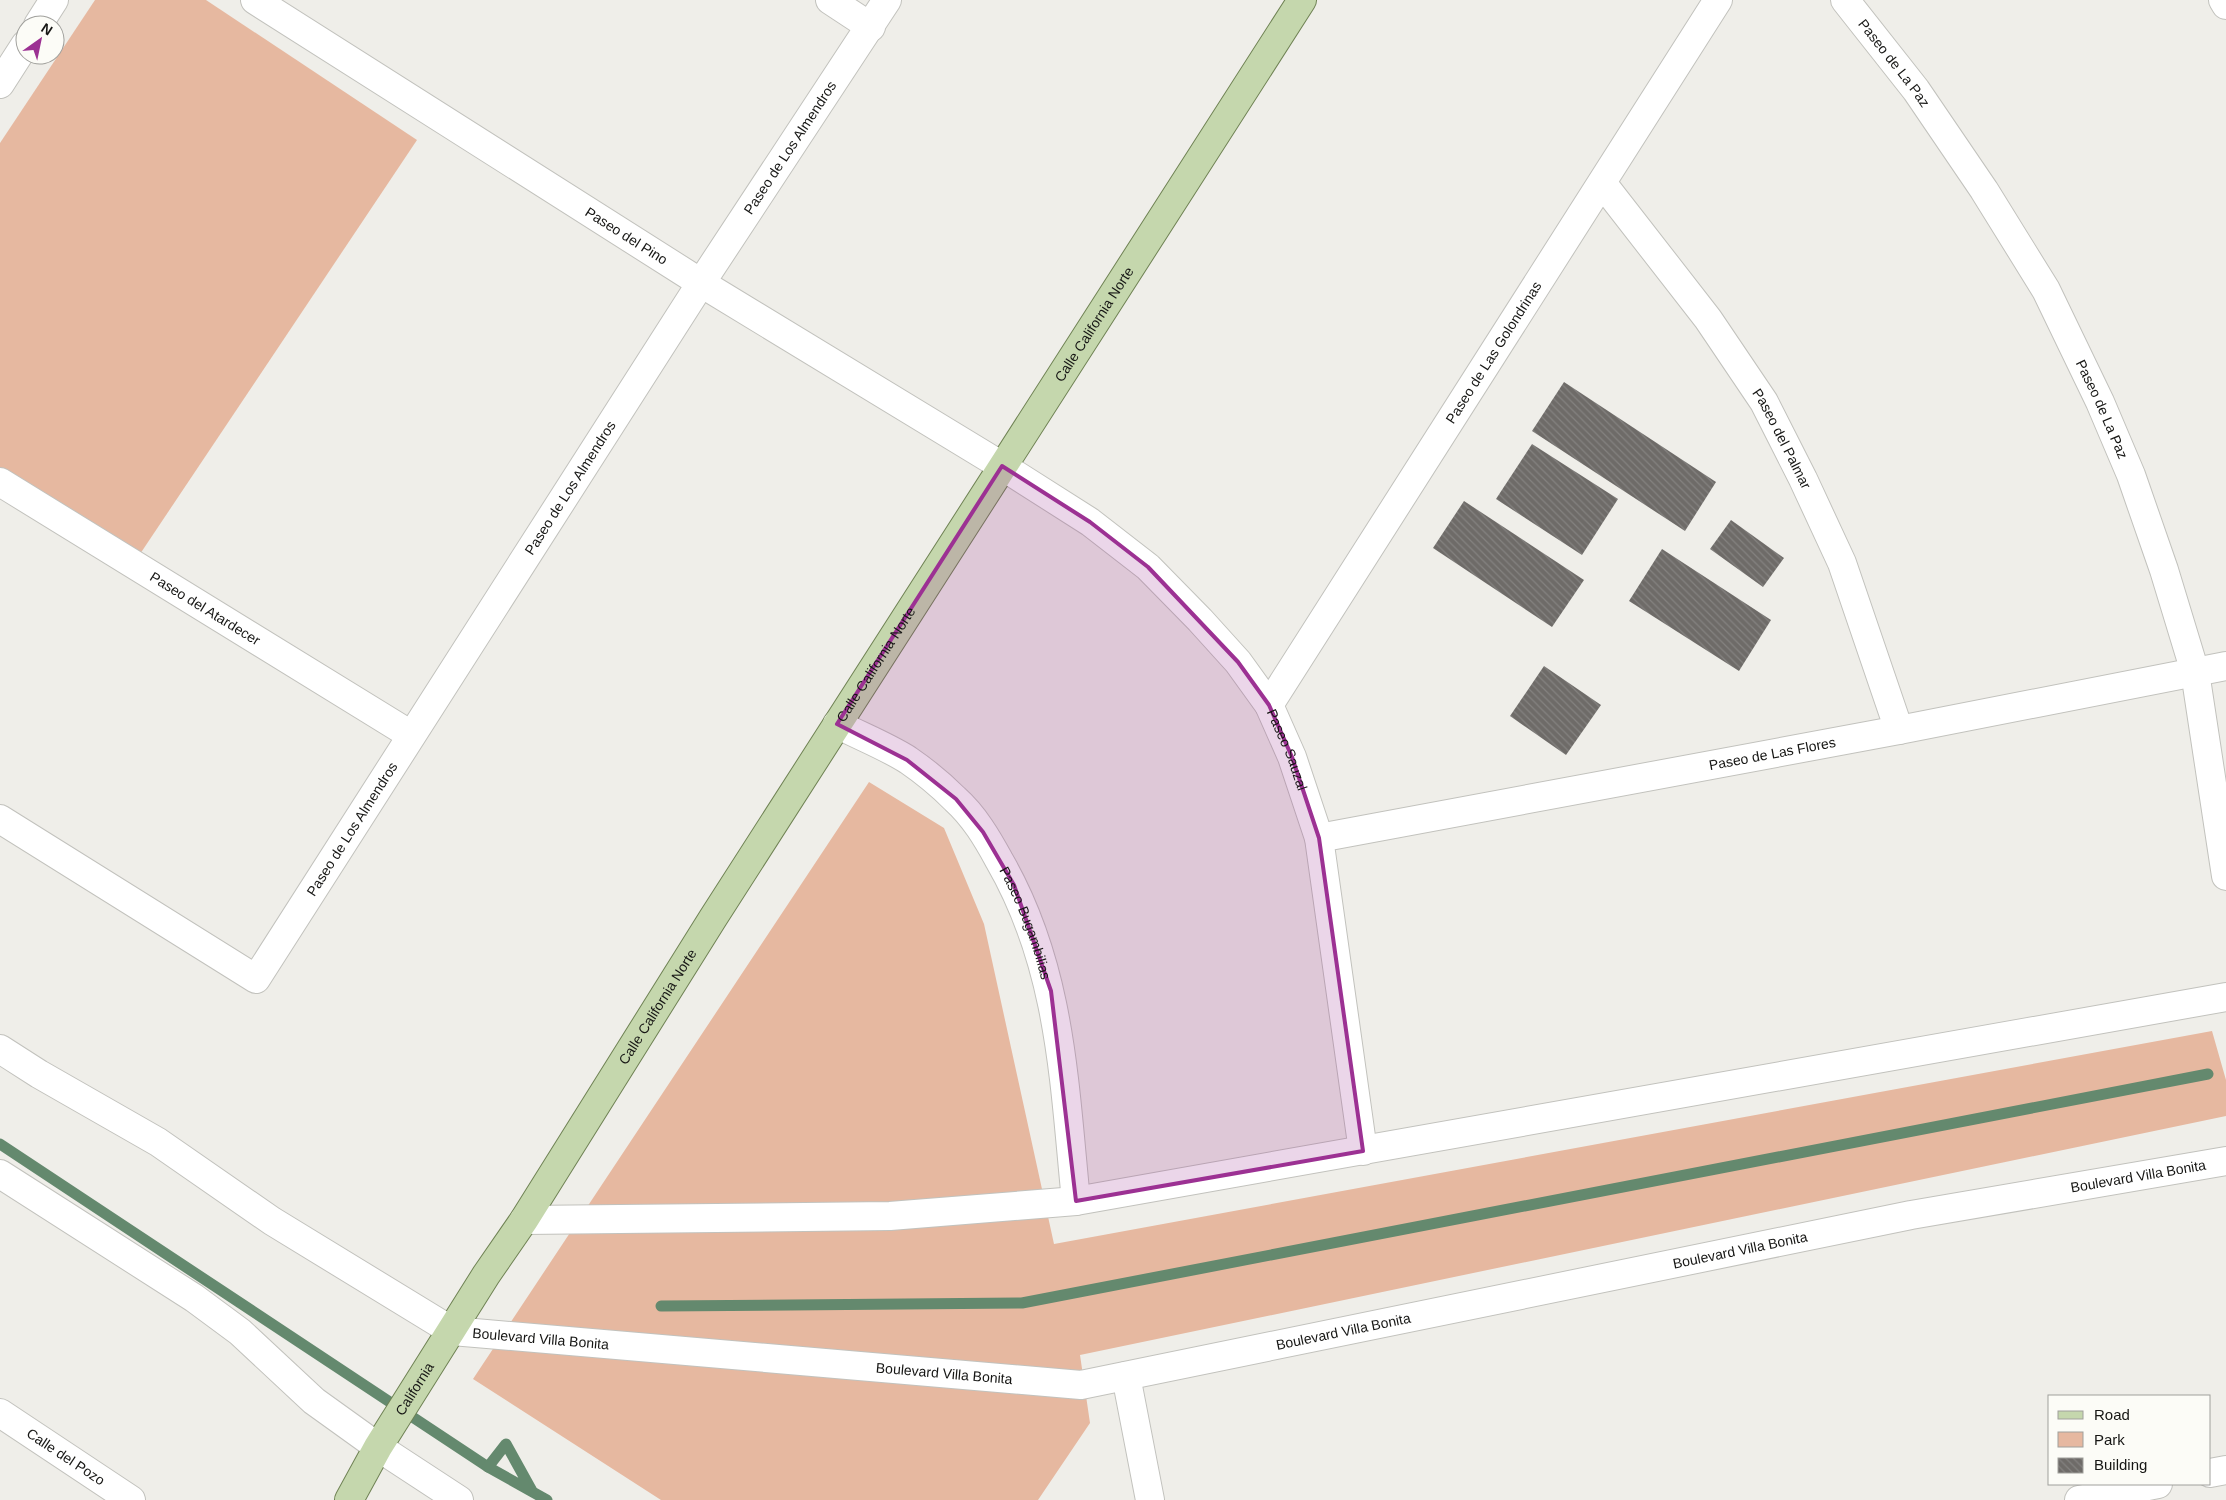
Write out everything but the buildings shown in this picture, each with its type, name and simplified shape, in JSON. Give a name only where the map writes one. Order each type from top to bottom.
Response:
[{"type":"main road","name":"Calle California Norte","points":[[452,1331],[837,724],[1302,0]]},
{"type":"main road","name":"California","points":[[378,1446],[452,1331]]},
{"type":"main road","points":[[349,1500],[378,1446]]},
{"type":"street","points":[[44,15],[54,0]]},
{"type":"street","name":"Paseo del Pino","points":[[255,0],[701,283],[1002,466]]},
{"type":"street","points":[[830,0],[871,27]]},
{"type":"street","name":"Paseo de Los Almendros","points":[[0,819],[256,979],[701,283],[887,0]]},
{"type":"street","name":"Paseo de Las Golondrinas","points":[[1269,705],[1603,184],[1718,0]]},
{"type":"street","name":"Paseo de La Paz","points":[[1845,0],[1916,90],[1984,190],[2046,290],[2100,402],[2132,475],[2164,570],[2195,672],[2226,876]]},
{"type":"street","points":[[2223,0],[2226,5]]},
{"type":"street","points":[[0,84],[15,61]]},
{"type":"street","name":"Paseo del Palmar","points":[[1603,184],[1708,319],[1764,402],[1803,479],[1842,563],[1899,730]]},
{"type":"street","name":"Paseo Sauzal","points":[[1002,466],[1090,522],[1148,567],[1238,662],[1269,705],[1292,757],[1319,838],[1363,1151]]},
{"type":"street","name":"Paseo del Atardecer","points":[[0,482],[411,735]]},
{"type":"street","name":"Paseo de Las Flores","points":[[1319,838],[1899,730],[2226,666]]},
{"type":"street","name":"Paseo Bugambilias","points":[[837,724],[907,760],[956,799],[984,832],[1014,885],[1033,930],[1051,991],[1062,1054],[1076,1201]]},
{"type":"street","points":[[524,1220],[890,1216],[1076,1201],[2226,997]]},
{"type":"street","points":[[0,1049],[158,1142],[272,1221],[452,1331]]},
{"type":"street","name":"Boulevard Villa Bonita","points":[[452,1331],[1081,1385],[1911,1215],[2226,1161]]},
{"type":"street","points":[[0,1174],[209,1309],[240,1332],[314,1401],[459,1500]]},
{"type":"street","points":[[1126,1376],[1150,1500]]},
{"type":"street","name":"Calle del Pozo","points":[[0,1413],[131,1500]]},
{"type":"street","points":[[2211,1473],[2226,1470]]},
{"type":"street","points":[[2080,1500],[2153,1485]]},
{"type":"highlighted area","points":[[1002,466],[1090,522],[1148,567],[1238,662],[1269,705],[1292,757],[1319,838],[1363,1151],[1076,1201],[1051,991],[1014,885],[983,832],[956,799],[907,760],[837,724]]},
{"type":"green space","points":[[95,0],[206,0],[417,140],[132,566],[0,479],[0,143],[52,65],[65,65],[65,45]]},
{"type":"green space","points":[[869,782],[944,828],[984,924],[1054,1244],[2212,1031],[2226,1080],[2226,1116],[1080,1355],[1090,1423],[1038,1500],[661,1500],[473,1379]]},
{"type":"waterway","points":[[661,1306],[1022,1303],[2208,1074]]},
{"type":"waterway","points":[[0,1144],[488,1467]]},
{"type":"waterway","points":[[532,1491],[506,1444],[488,1467],[547,1500]]}]
